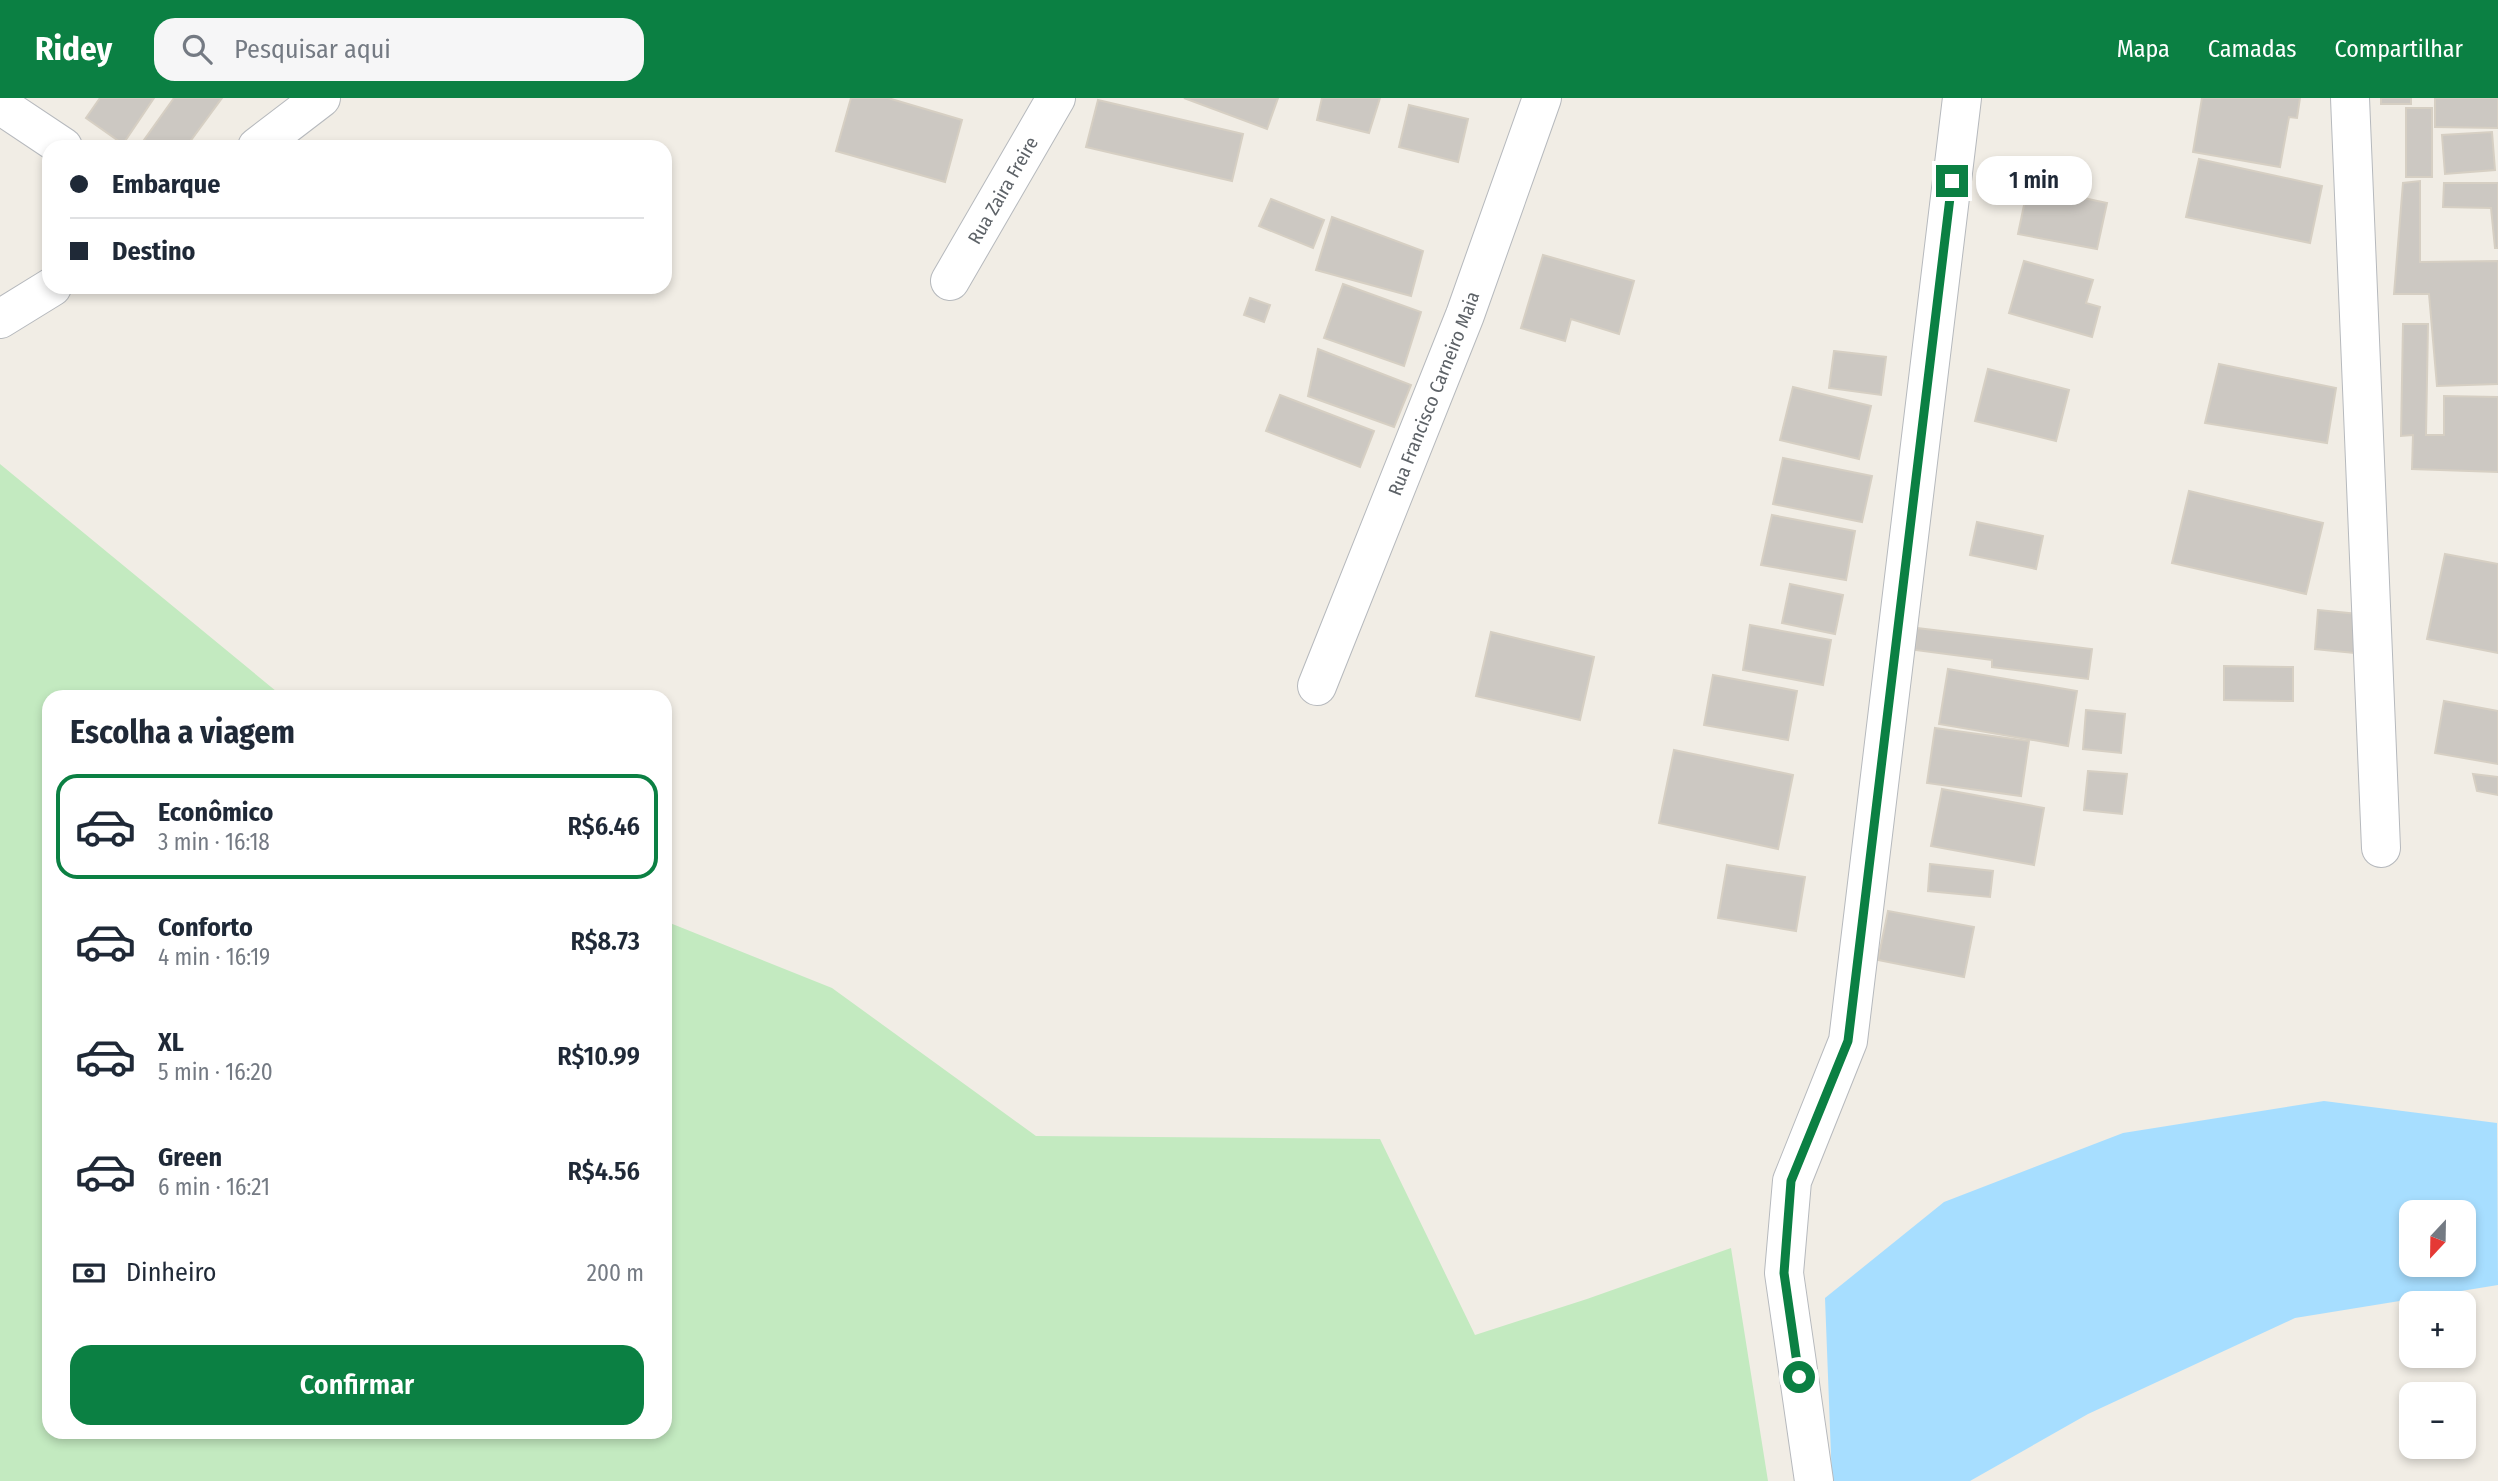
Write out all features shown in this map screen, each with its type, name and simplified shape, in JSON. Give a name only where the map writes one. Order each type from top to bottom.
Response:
[{"type":"street","points":[[266,140],[321,98]]},
{"type":"street","name":"Rua Zaira Freire","points":[[950,281],[1056,98]]},
{"type":"street","name":"Rua Francisco Carneiro Maia","points":[[1317,686],[1465,315],[1542,98]]},
{"type":"street","points":[[1814,1481],[1784,1273],[1791,1181],[1848,1041],[1962,98]]},
{"type":"street","points":[[2350,98],[2381,848]]},
{"type":"street","points":[[0,105],[52,140]]},
{"type":"street","points":[[0,319],[42,293]]},
{"type":"green space","points":[[0,464],[275,690],[42,690],[42,1439],[672,1439],[672,924],[832,988],[1036,1136],[1380,1139],[1475,1335],[1731,1248],[1768,1481],[0,1481]]},
{"type":"water","points":[[2324,1101],[2497,1123],[2498,1285],[2461,1291],[2399,1291],[2399,1301],[2295,1318],[2088,1414],[1970,1481],[1832,1481],[1825,1298],[1944,1202],[2123,1133]]},
{"type":"building","points":[[100,98],[154,98],[126,140],[117,140],[86,118]]},
{"type":"building","points":[[174,98],[222,98],[191,140],[144,140]]},
{"type":"building","points":[[851,98],[888,98],[962,120],[945,182],[836,151]]},
{"type":"building","points":[[1184,98],[1278,98],[1267,129]]},
{"type":"building","points":[[1322,98],[1380,98],[1369,133],[1317,120]]},
{"type":"building","points":[[2202,98],[2300,98],[2297,118],[2289,117],[2280,167],[2193,152]]},
{"type":"building","points":[[2381,98],[2411,98],[2411,104],[2381,104]]},
{"type":"building","points":[[2435,98],[2498,98],[2498,128],[2435,127]]},
{"type":"building","points":[[1098,100],[1243,134],[1232,181],[1086,147]]},
{"type":"building","points":[[1409,105],[1468,119],[1458,162],[1399,147]]},
{"type":"building","points":[[2406,108],[2432,108],[2432,177],[2406,177]]},
{"type":"building","points":[[2492,132],[2495,170],[2445,174],[2442,135]]},
{"type":"building","points":[[2199,159],[2322,186],[2310,243],[2186,217]]},
{"type":"building","points":[[2420,181],[2420,262],[2498,261],[2498,384],[2437,386],[2429,294],[2394,294],[2403,183]]},
{"type":"building","points":[[2444,183],[2498,183],[2498,248],[2495,248],[2491,208],[2443,207]]},
{"type":"building","points":[[2028,186],[2107,203],[2097,249],[2018,234]]},
{"type":"building","points":[[1271,199],[1324,220],[1313,248],[1259,226]]},
{"type":"building","points":[[1332,217],[1423,251],[1411,296],[1316,270]]},
{"type":"building","points":[[1543,255],[1634,281],[1619,334],[1571,319],[1565,341],[1521,328]]},
{"type":"building","points":[[2024,261],[2093,280],[2086,303],[2100,307],[2092,337],[2009,313]]},
{"type":"building","points":[[1343,284],[1421,312],[1404,366],[1324,338]]},
{"type":"building","points":[[1250,298],[1270,305],[1264,322],[1244,315]]},
{"type":"building","points":[[2403,324],[2428,324],[2426,435],[2444,435],[2444,396],[2498,397],[2498,472],[2412,469],[2413,435],[2401,436]]},
{"type":"building","points":[[1318,349],[1411,385],[1394,427],[1308,396]]},
{"type":"building","points":[[1834,351],[1886,357],[1881,395],[1829,388]]},
{"type":"building","points":[[2219,364],[2336,388],[2327,443],[2205,423]]},
{"type":"building","points":[[1988,369],[2069,390],[2056,441],[1975,421]]},
{"type":"building","points":[[1793,387],[1871,406],[1859,459],[1780,440]]},
{"type":"building","points":[[1280,395],[1374,431],[1360,467],[1266,431]]},
{"type":"building","points":[[1783,458],[1872,476],[1862,522],[1773,504]]},
{"type":"building","points":[[2189,491],[2323,523],[2306,594],[2172,563]]},
{"type":"building","points":[[1772,515],[1855,531],[1846,580],[1761,565]]},
{"type":"building","points":[[1977,522],[2043,536],[2036,569],[1970,555]]},
{"type":"building","points":[[2445,554],[2498,564],[2498,653],[2427,639]]},
{"type":"building","points":[[1790,584],[1843,595],[1835,634],[1782,623]]},
{"type":"building","points":[[2318,610],[2358,614],[2354,653],[2315,649]]},
{"type":"building","points":[[1750,625],[1831,640],[1823,685],[1743,670]]},
{"type":"building","points":[[1917,628],[2092,649],[2088,679],[1992,667],[1992,660],[1915,650]]},
{"type":"building","points":[[1491,632],[1594,657],[1580,720],[1476,696]]},
{"type":"building","points":[[2224,666],[2293,667],[2293,701],[2224,700]]},
{"type":"building","points":[[1948,669],[2077,691],[2068,746],[1939,724]]},
{"type":"building","points":[[1713,675],[1797,691],[1788,740],[1704,725]]},
{"type":"building","points":[[2444,701],[2498,711],[2498,764],[2435,753]]},
{"type":"building","points":[[2086,710],[2125,714],[2121,753],[2083,749]]},
{"type":"building","points":[[1935,728],[2029,741],[2021,796],[1927,783]]},
{"type":"building","points":[[1674,750],[1793,775],[1778,849],[1659,823]]},
{"type":"building","points":[[2088,771],[2127,774],[2122,814],[2084,810]]},
{"type":"building","points":[[2473,774],[2498,777],[2498,795],[2477,791]]},
{"type":"building","points":[[1942,789],[2044,808],[2034,865],[1931,846]]},
{"type":"building","points":[[1930,864],[1993,871],[1990,897],[1928,891]]},
{"type":"building","points":[[1727,865],[1805,877],[1796,931],[1718,918]]},
{"type":"building","points":[[1888,911],[1974,927],[1964,977],[1878,960]]},
{"type":"route","points":[[1799,1377],[1784,1273],[1791,1181],[1848,1041],[1952,181]]}]
